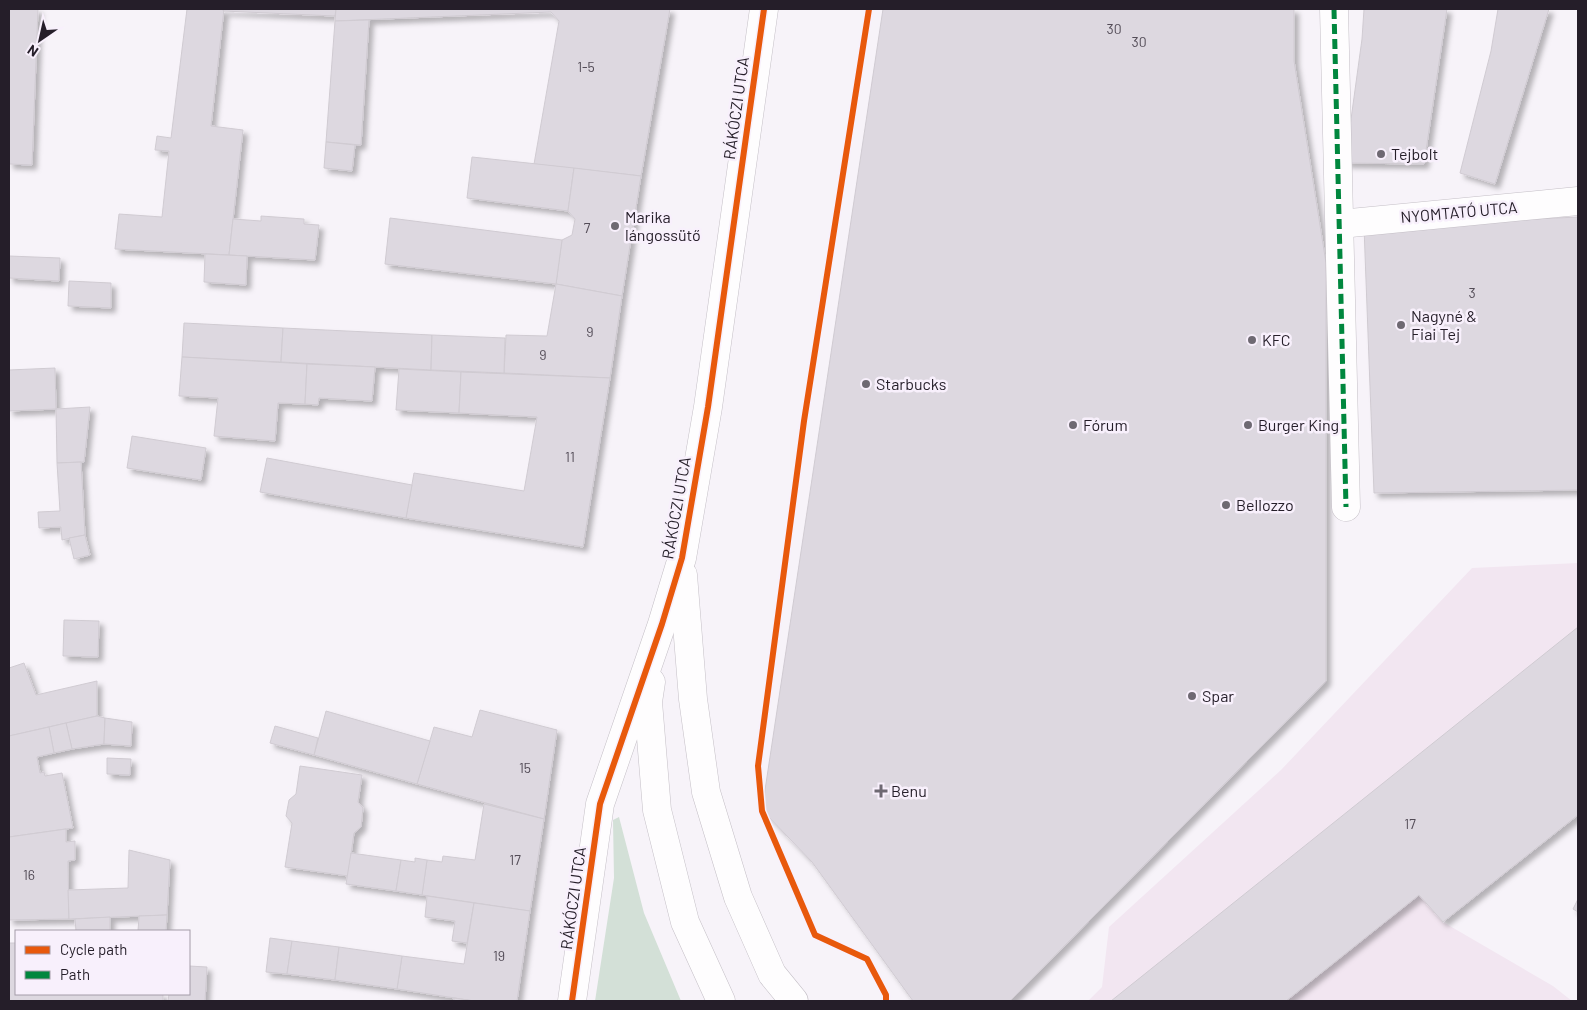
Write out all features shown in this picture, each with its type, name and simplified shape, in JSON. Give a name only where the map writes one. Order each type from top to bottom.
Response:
[{"type":"street","name":"RÁKÓCZI UTCA","points":[[572,1001],[600,804],[662,624],[682,558],[708,407],[764,9]]},
{"type":"street","points":[[1334,9],[1346,507]]},
{"type":"street","name":"NYOMTATÓ UTCA","points":[[1340,224],[1578,201]]},
{"type":"street","name":"RÁKÓCZI UTCA","points":[[682,558],[693,699],[706,792],[738,897],[772,974],[794,1001]]},
{"type":"street","name":"RÁKÓCZI UTCA","points":[[662,624],[648,702],[657,810],[685,922],[721,1001]]},
{"type":"shaded area","points":[[1578,563],[1578,815],[1443,922],[1553,986],[1572,1001],[1088,1001],[1102,987],[1109,927],[1281,770],[1472,568]]},
{"type":"shaded area","points":[[619,817],[644,913],[681,1001],[595,1001],[614,878],[613,820]]},
{"type":"building","points":[[9,9],[38,9],[32,165],[9,164]]},
{"type":"building","points":[[187,9],[224,9],[211,126],[243,130],[229,255],[115,249],[119,214],[162,217],[169,151],[155,150],[157,136],[171,138]]},
{"type":"building","points":[[224,9],[336,9],[335,16],[223,11]]},
{"type":"building","points":[[336,9],[670,9],[641,176],[534,164],[559,21],[551,12],[335,21]]},
{"type":"building","name":"Fórum","points":[[883,9],[1294,9],[1294,61],[1326,263],[1326,681],[1010,1001],[913,1001],[812,862],[762,810]]},
{"type":"building","points":[[1364,9],[1447,9],[1424,164],[1345,163],[1362,39]]},
{"type":"building","points":[[1498,9],[1549,9],[1495,184],[1460,173],[1491,51]]},
{"type":"building","points":[[369,20],[361,145],[326,142],[335,21]]},
{"type":"building","points":[[326,142],[355,145],[352,171],[324,168]]},
{"type":"building","points":[[472,157],[574,168],[568,211],[467,198]]},
{"type":"building","points":[[574,168],[641,176],[622,296],[556,284],[562,240],[572,235],[575,219],[568,211]]},
{"type":"building","points":[[261,216],[304,219],[304,224],[319,225],[315,260],[229,255],[233,219],[261,221]]},
{"type":"building","points":[[1578,217],[1578,490],[1374,493],[1364,227]]},
{"type":"building","points":[[390,218],[562,240],[556,284],[385,264]]},
{"type":"building","points":[[205,254],[247,256],[246,285],[204,282]]},
{"type":"building","points":[[9,256],[60,258],[59,281],[9,278]]},
{"type":"building","points":[[69,281],[111,283],[111,308],[68,306]]},
{"type":"building","points":[[556,284],[622,296],[610,378],[504,373],[506,335],[547,336]]},
{"type":"building","points":[[184,323],[283,328],[281,362],[182,357]]},
{"type":"building","points":[[283,328],[432,335],[431,370],[281,362]]},
{"type":"building","points":[[432,335],[505,338],[504,373],[431,370]]},
{"type":"building","points":[[182,357],[307,364],[305,404],[278,403],[275,441],[214,436],[218,398],[179,396]]},
{"type":"building","points":[[307,364],[375,367],[372,401],[319,398],[318,405],[305,404]]},
{"type":"building","points":[[55,368],[56,409],[9,411],[9,370]]},
{"type":"building","points":[[399,369],[461,372],[459,413],[396,410]]},
{"type":"building","points":[[461,372],[610,378],[583,547],[406,518],[414,473],[524,491],[537,417],[459,413]]},
{"type":"building","points":[[90,407],[84,462],[57,463],[56,409]]},
{"type":"building","points":[[132,436],[206,448],[201,480],[127,468]]},
{"type":"building","points":[[267,458],[412,485],[406,518],[260,492]]},
{"type":"building","points":[[81,462],[85,535],[62,540],[61,527],[39,528],[38,512],[60,511],[57,463]]},
{"type":"building","points":[[85,535],[90,555],[74,559],[69,538]]},
{"type":"building","points":[[64,620],[99,621],[98,657],[63,656]]},
{"type":"building","points":[[1578,627],[1578,815],[1443,922],[1419,895],[1286,1001],[1111,1001]]},
{"type":"building","points":[[24,663],[36,695],[97,681],[97,716],[9,736],[9,668]]},
{"type":"building","points":[[480,710],[557,730],[544,819],[417,784],[434,727],[472,737]]},
{"type":"building","points":[[326,711],[430,741],[417,784],[314,755]]},
{"type":"building","points":[[97,716],[105,718],[104,744],[72,749],[66,723]]},
{"type":"building","points":[[105,718],[132,722],[131,746],[104,744]]},
{"type":"building","points":[[66,723],[72,749],[54,753],[49,727]]},
{"type":"building","points":[[275,726],[318,738],[314,755],[270,743]]},
{"type":"building","points":[[49,727],[54,753],[37,757],[40,773],[44,772],[45,776],[62,773],[73,828],[9,837],[9,736]]},
{"type":"building","points":[[107,758],[131,759],[130,775],[107,774]]},
{"type":"building","points":[[300,766],[362,775],[358,802],[363,808],[361,827],[354,833],[348,876],[285,867],[292,823],[286,816],[289,800],[296,794]]},
{"type":"building","points":[[484,804],[544,819],[530,911],[422,895],[427,860],[442,862],[443,856],[475,860]]},
{"type":"building","points":[[66,829],[66,842],[75,841],[75,860],[68,861],[69,919],[9,920],[9,837]]},
{"type":"building","points":[[129,850],[170,860],[167,915],[69,919],[68,890],[128,888]]},
{"type":"building","points":[[351,853],[401,860],[396,891],[346,884]]},
{"type":"building","points":[[415,858],[427,860],[422,895],[396,891],[401,860],[415,862]]},
{"type":"building","points":[[427,896],[474,903],[467,943],[452,941],[455,921],[425,917]]},
{"type":"building","points":[[1578,899],[1578,912],[1573,909]]},
{"type":"building","points":[[474,903],[530,911],[517,1001],[474,1001],[397,989],[402,956],[464,964]]},
{"type":"building","points":[[167,915],[166,930],[138,930],[139,916]]},
{"type":"building","points":[[110,917],[110,930],[76,930],[75,919]]},
{"type":"building","points":[[270,938],[292,941],[287,974],[266,972]]},
{"type":"building","points":[[292,941],[339,947],[335,980],[287,974]]},
{"type":"building","points":[[9,943],[15,943],[15,995],[163,995],[163,1001],[9,1001]]},
{"type":"building","points":[[339,947],[402,956],[397,989],[335,980]]},
{"type":"building","points":[[190,966],[207,967],[205,1001],[168,1001],[169,995],[190,995]]},
{"type":"building","points":[[454,998],[474,1001],[454,1001]]},
{"type":"marked path","points":[[1334,9],[1346,507]]},
{"type":"cycle path","points":[[572,1001],[600,804],[662,624],[682,558],[708,407],[764,9]]},
{"type":"cycle path","points":[[869,9],[804,421],[758,766],[762,811],[815,935],[867,959],[886,995],[886,1001]]},
{"type":"place","name":"Tejbolt","points":[[1381,154]]},
{"type":"place","name":"Marika lángossütő","points":[[615,226]]},
{"type":"place","name":"Nagyné & Fiai Tej","points":[[1401,325]]},
{"type":"place","name":"KFC","points":[[1252,340]]},
{"type":"place","name":"Starbucks","points":[[866,384]]},
{"type":"place","name":"Fórum","points":[[1073,425]]},
{"type":"place","name":"Burger King","points":[[1248,425]]},
{"type":"place","name":"Bellozzo","points":[[1226,505]]},
{"type":"place","name":"Spar","points":[[1192,696]]},
{"type":"place","name":"Benu","points":[[881,791]]}]
